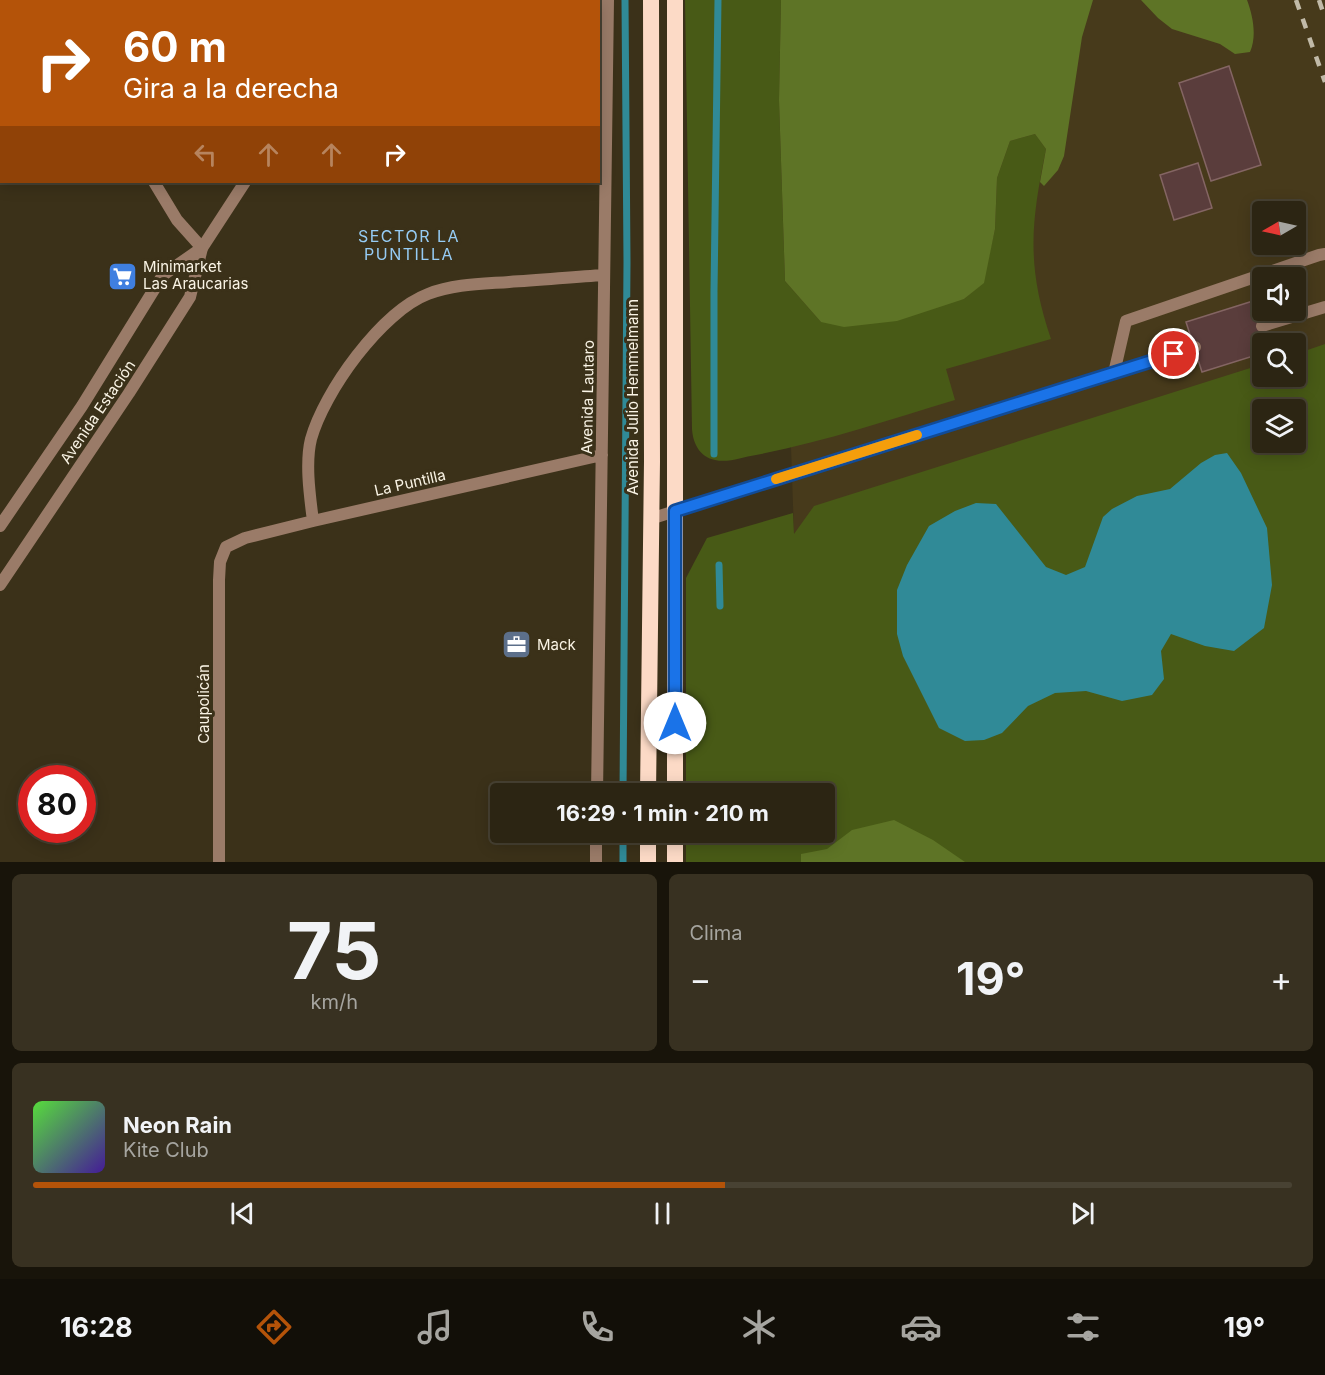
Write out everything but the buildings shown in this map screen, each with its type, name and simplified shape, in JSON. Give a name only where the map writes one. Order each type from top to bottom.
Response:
[{"type":"highway","name":"Avenida Julio Hemmelmann","points":[[648,783],[652,461],[651,0]]},
{"type":"highway","points":[[675,0],[675,783]]},
{"type":"highway","points":[[648,843],[648,862]]},
{"type":"highway","points":[[675,843],[675,862]]},
{"type":"street","name":"Avenida Lautaro","points":[[597,783],[608,0]]},
{"type":"street","points":[[155,183],[177,220],[202,248]]},
{"type":"street","name":"Avenida Estación","points":[[0,585],[129,393],[190,297],[202,248],[244,183]]},
{"type":"street","name":"Avenida Estación","points":[[0,526],[82,406],[163,275],[202,248]]},
{"type":"street","points":[[1114,373],[1126,321],[1325,254]]},
{"type":"street","points":[[313,521],[309,479],[311,441],[329,395],[377,332],[402,309],[427,295],[459,285],[604,275]]},
{"type":"street","points":[[1262,326],[1325,306]]},
{"type":"street","points":[[650,519],[1195,347]]},
{"type":"street","name":"La Puntilla","points":[[226,547],[244,538],[313,521],[602,455]]},
{"type":"street","name":"Caupolicán","points":[[219,862],[219,580],[220,561],[226,547]]},
{"type":"street","points":[[596,862],[597,843]]},
{"type":"shaded area","points":[[781,0],[1325,0],[1325,862],[835,833],[835,783],[824,783],[794,534],[779,100]]},
{"type":"green space","points":[[685,0],[781,0],[779,100],[785,281],[821,322],[964,299],[983,283],[995,229],[997,178],[1010,141],[1035,134],[1046,149],[1034,222],[1034,266],[1043,313],[1051,339],[946,369],[955,400],[781,450],[725,461],[715,460],[701,453],[694,440],[692,429]]},
{"type":"green space","points":[[781,0],[1093,0],[1082,37],[1064,156],[1058,170],[1044,186],[1040,182],[1046,149],[1035,134],[1010,141],[997,178],[995,229],[984,283],[964,299],[897,321],[844,327],[821,322],[785,281],[779,100]]},
{"type":"green space","points":[[1141,0],[1247,0],[1253,26],[1250,52],[1235,54],[1220,44],[1172,29]]},
{"type":"green space","points":[[1325,344],[1325,862],[686,862],[686,843],[835,843],[835,783],[686,783],[686,578],[707,538],[793,513],[794,534],[814,506],[1252,367],[1252,387],[1306,387],[1306,351]]},
{"type":"green space","points":[[894,820],[933,840],[965,862],[801,862],[801,854],[827,849],[852,830]]},
{"type":"water","points":[[1227,453],[1241,473],[1267,528],[1272,585],[1264,628],[1234,651],[1205,646],[1171,634],[1161,651],[1164,679],[1152,695],[1122,701],[1086,691],[1055,693],[1028,706],[1002,733],[984,740],[965,741],[939,728],[903,656],[897,634],[897,590],[907,565],[929,526],[955,511],[976,503],[996,504],[1046,567],[1066,575],[1085,567],[1103,517],[1112,509],[1137,496],[1170,489],[1201,463],[1215,455]]},
{"type":"waterway","points":[[623,783],[627,262],[625,0]]},
{"type":"waterway","points":[[714,454],[718,0]]},
{"type":"waterway","points":[[719,565],[720,606]]},
{"type":"waterway","points":[[623,843],[623,862]]},
{"type":"railway","points":[[1296,0],[1325,82]]},
{"type":"railway","points":[[1319,0],[1325,18]]},
{"type":"slow traffic","points":[[776,479],[917,435]]},
{"type":"place","name":"Minimarket Las Araucarias","points":[[122,276]]},
{"type":"place","name":"Mack","points":[[516,645]]},
{"type":"district","name":"SECTOR LA PUNTILLA","points":[[409,245]]},
{"type":"route","points":[[675,723],[675,511],[1174,354]]}]
